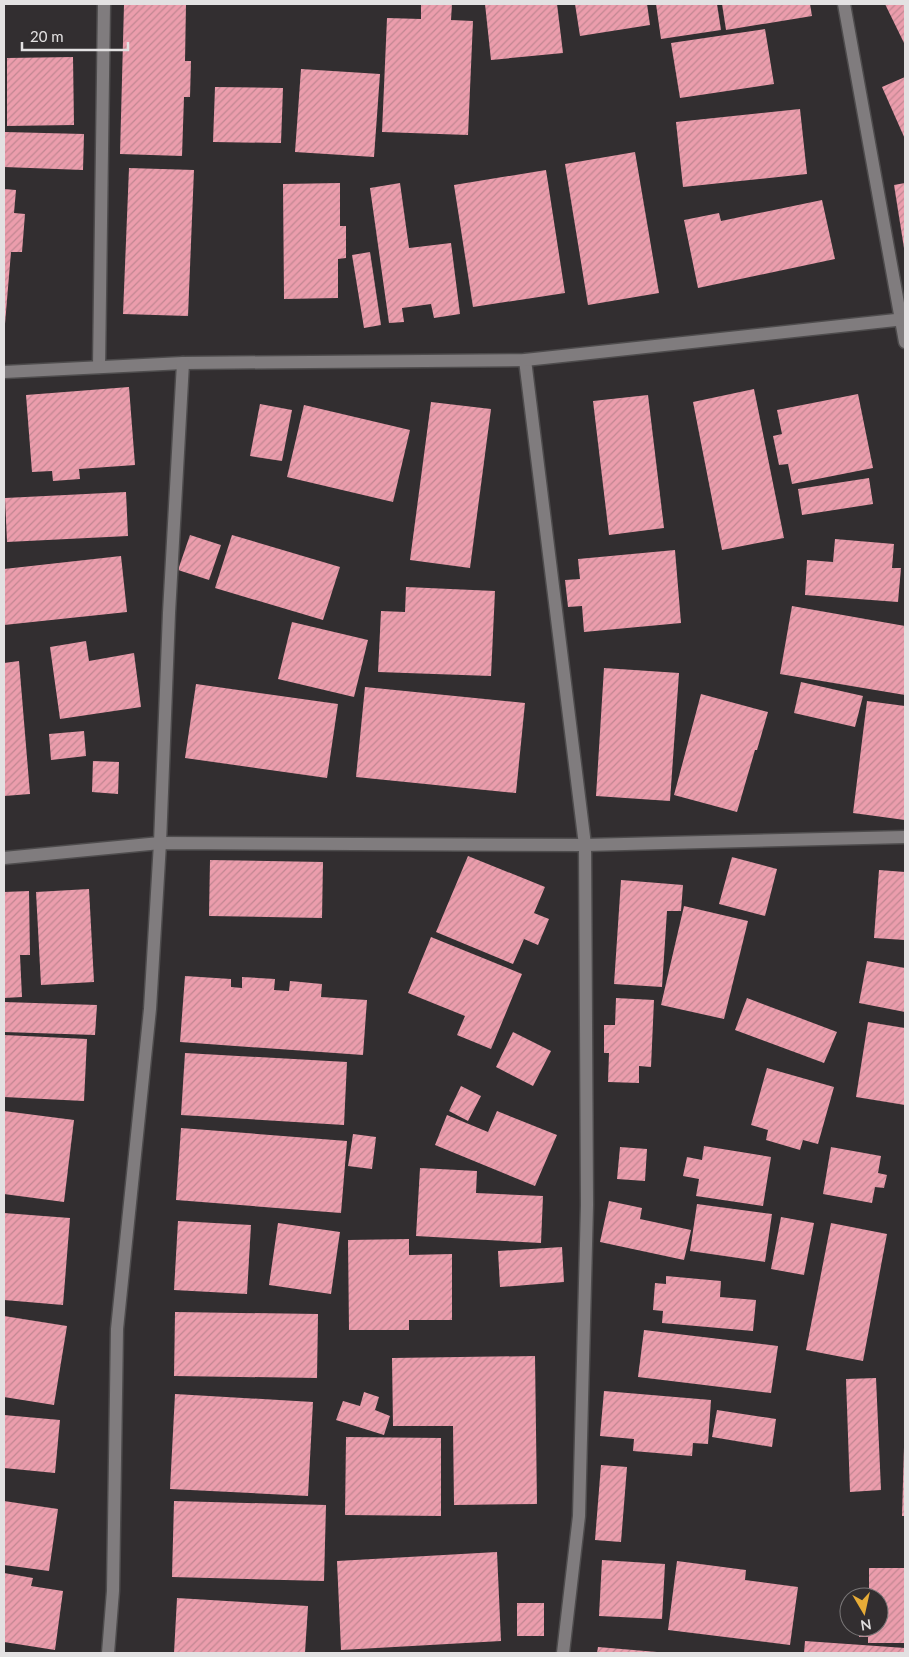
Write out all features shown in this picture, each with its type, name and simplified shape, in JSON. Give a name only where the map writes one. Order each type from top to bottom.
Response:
[{"type":"street","points":[[99,367],[104,4]]},
{"type":"street","points":[[844,4],[903,320],[905,342]]},
{"type":"street","points":[[4,372],[182,363],[525,360],[903,320]]},
{"type":"street","points":[[525,360],[586,845],[587,1205],[579,1516],[563,1653]]},
{"type":"street","points":[[108,1653],[113,1591],[117,1329],[150,1009],[160,843],[182,363]]},
{"type":"street","points":[[4,858],[160,843],[586,845],[905,837]]},
{"type":"building","points":[[124,4],[186,4],[185,61],[191,61],[190,97],[184,97],[182,156],[120,154]]},
{"type":"building","points":[[421,4],[452,4],[451,20],[473,21],[468,135],[382,132],[387,18],[421,19]]},
{"type":"building","points":[[485,4],[557,4],[563,53],[491,60]]},
{"type":"building","points":[[575,4],[647,4],[650,25],[580,36]]},
{"type":"building","points":[[656,4],[717,4],[721,30],[661,39]]},
{"type":"building","points":[[722,4],[810,4],[812,16],[726,30]]},
{"type":"building","points":[[885,4],[905,4],[905,45]]},
{"type":"building","points":[[765,29],[774,84],[680,98],[671,43]]},
{"type":"building","points":[[73,57],[74,125],[7,126],[7,58]]},
{"type":"building","points":[[301,69],[380,74],[374,157],[295,152]]},
{"type":"building","points":[[905,77],[905,139],[882,87]]},
{"type":"building","points":[[215,87],[283,88],[281,143],[213,142]]},
{"type":"building","points":[[800,109],[807,174],[683,187],[676,122]]},
{"type":"building","points":[[5,132],[84,134],[83,170],[4,167]]},
{"type":"building","points":[[635,152],[659,293],[588,305],[565,164]]},
{"type":"building","points":[[129,168],[194,170],[188,316],[123,314]]},
{"type":"building","points":[[546,170],[565,293],[473,307],[454,185]]},
{"type":"building","points":[[340,183],[340,226],[346,226],[346,258],[338,259],[338,298],[284,299],[283,184]]},
{"type":"building","points":[[400,183],[409,248],[451,243],[460,314],[434,318],[431,304],[402,308],[404,322],[389,323],[370,188]]},
{"type":"building","points":[[905,183],[905,247],[904,248],[894,185]]},
{"type":"building","points":[[4,189],[16,190],[14,213],[25,214],[22,252],[11,252],[5,324],[4,324]]},
{"type":"building","points":[[822,200],[835,259],[698,288],[684,220],[719,213],[721,221]]},
{"type":"building","points":[[370,252],[381,325],[364,328],[352,255]]},
{"type":"building","points":[[129,387],[135,465],[79,469],[80,479],[53,481],[52,471],[32,472],[26,395]]},
{"type":"building","points":[[754,389],[784,538],[722,550],[693,402]]},
{"type":"building","points":[[858,394],[873,468],[792,484],[788,464],[779,465],[773,436],[782,434],[777,410]]},
{"type":"building","points":[[648,395],[664,528],[609,535],[593,401]]},
{"type":"building","points":[[431,402],[491,409],[470,568],[410,560]]},
{"type":"building","points":[[260,404],[292,410],[282,461],[250,456]]},
{"type":"building","points":[[304,405],[410,430],[393,502],[287,477]]},
{"type":"building","points":[[869,478],[873,504],[802,515],[798,489]]},
{"type":"building","points":[[126,492],[128,536],[7,542],[5,498]]},
{"type":"building","points":[[190,535],[221,545],[209,580],[178,570]]},
{"type":"building","points":[[232,535],[340,567],[323,620],[215,588]]},
{"type":"building","points":[[835,539],[894,544],[892,568],[901,568],[898,602],[805,595],[807,560],[833,562]]},
{"type":"building","points":[[675,550],[681,623],[584,632],[582,606],[568,607],[565,580],[580,579],[578,559]]},
{"type":"building","points":[[121,556],[127,612],[4,625],[4,569]]},
{"type":"building","points":[[406,587],[495,591],[491,676],[378,672],[381,611],[405,612]]},
{"type":"building","points":[[792,606],[905,626],[905,695],[780,674]]},
{"type":"building","points":[[292,622],[368,640],[354,697],[278,679]]},
{"type":"building","points":[[86,641],[89,661],[134,653],[141,707],[60,719],[50,647]]},
{"type":"building","points":[[19,661],[30,794],[4,796],[4,663]]},
{"type":"building","points":[[604,668],[679,673],[670,801],[596,796]]},
{"type":"building","points":[[801,682],[863,696],[855,727],[794,713]]},
{"type":"building","points":[[196,684],[338,704],[327,778],[185,758]]},
{"type":"building","points":[[365,687],[525,703],[516,793],[356,777]]},
{"type":"building","points":[[701,694],[768,712],[737,812],[674,795]]},
{"type":"building","points":[[867,701],[905,706],[905,820],[853,813]]},
{"type":"building","points":[[84,731],[86,756],[51,760],[49,734]]},
{"type":"building","points":[[93,761],[119,762],[118,794],[92,792]]},
{"type":"building","points":[[468,856],[545,887],[534,913],[549,919],[538,945],[524,939],[513,964],[436,932]]},
{"type":"building","points":[[732,857],[777,869],[765,916],[719,904]]},
{"type":"building","points":[[210,860],[323,862],[322,918],[209,916]]},
{"type":"building","points":[[879,870],[905,872],[905,940],[874,938]]},
{"type":"building","points":[[621,880],[683,885],[681,911],[667,911],[662,987],[614,984]]},
{"type":"building","points":[[89,889],[94,982],[41,985],[36,892]]},
{"type":"building","points":[[29,891],[30,955],[20,955],[22,997],[4,998],[4,892]]},
{"type":"building","points":[[684,906],[748,921],[724,1019],[661,1005]]},
{"type":"building","points":[[431,937],[522,974],[491,1049],[457,1035],[465,1016],[408,993]]},
{"type":"building","points":[[867,961],[905,968],[905,1012],[859,1003]]},
{"type":"building","points":[[185,976],[231,979],[231,987],[242,988],[242,977],[275,979],[274,990],[289,991],[290,981],[322,984],[321,997],[367,1000],[363,1055],[180,1042]]},
{"type":"building","points":[[616,998],[654,1000],[651,1067],[639,1066],[639,1083],[608,1082],[609,1053],[604,1053],[604,1025],[615,1025]]},
{"type":"building","points":[[747,998],[837,1032],[824,1063],[735,1030]]},
{"type":"building","points":[[4,1002],[97,1005],[95,1035],[4,1032]]},
{"type":"building","points":[[868,1022],[905,1028],[905,1105],[856,1097]]},
{"type":"building","points":[[513,1032],[551,1051],[533,1086],[496,1067]]},
{"type":"building","points":[[4,1035],[87,1039],[84,1101],[4,1097]]},
{"type":"building","points":[[185,1053],[347,1062],[344,1125],[181,1115]]},
{"type":"building","points":[[767,1068],[834,1087],[818,1144],[803,1140],[800,1150],[766,1140],[768,1130],[751,1125]]},
{"type":"building","points":[[461,1086],[481,1096],[468,1121],[449,1111]]},
{"type":"building","points":[[4,1111],[74,1120],[64,1202],[4,1194]]},
{"type":"building","points":[[497,1111],[557,1135],[535,1186],[435,1145],[447,1115],[488,1132]]},
{"type":"building","points":[[181,1128],[347,1141],[341,1213],[176,1200]]},
{"type":"building","points":[[353,1134],[376,1137],[372,1169],[348,1166]]},
{"type":"building","points":[[704,1146],[771,1157],[763,1206],[696,1196],[699,1179],[683,1176],[687,1157],[702,1160]]},
{"type":"building","points":[[620,1147],[647,1149],[645,1181],[617,1179]]},
{"type":"building","points":[[831,1147],[881,1156],[878,1173],[887,1175],[884,1188],[875,1187],[872,1203],[823,1194]]},
{"type":"building","points":[[420,1168],[477,1171],[476,1193],[543,1196],[541,1243],[416,1236]]},
{"type":"building","points":[[609,1201],[642,1208],[640,1219],[691,1230],[684,1260],[600,1242]]},
{"type":"building","points":[[697,1204],[772,1214],[765,1262],[690,1251]]},
{"type":"building","points":[[4,1213],[70,1218],[63,1305],[4,1300]]},
{"type":"building","points":[[781,1217],[814,1223],[804,1275],[771,1269]]},
{"type":"building","points":[[178,1221],[251,1225],[247,1294],[174,1290]]},
{"type":"building","points":[[278,1223],[340,1232],[331,1294],[269,1285]]},
{"type":"building","points":[[831,1223],[887,1234],[863,1361],[806,1350]]},
{"type":"building","points":[[409,1239],[409,1255],[452,1254],[452,1320],[409,1320],[409,1330],[349,1330],[348,1240]]},
{"type":"building","points":[[562,1247],[564,1282],[500,1287],[498,1251]]},
{"type":"building","points":[[666,1276],[721,1281],[720,1297],[756,1300],[753,1331],[662,1323],[663,1311],[653,1310],[655,1283],[666,1284]]},
{"type":"building","points":[[175,1312],[318,1314],[317,1378],[174,1376]]},
{"type":"building","points":[[4,1316],[67,1326],[54,1405],[4,1397]]},
{"type":"building","points":[[644,1330],[778,1346],[771,1393],[638,1377]]},
{"type":"building","points":[[535,1356],[537,1504],[454,1505],[453,1426],[393,1426],[392,1358]]},
{"type":"building","points":[[876,1378],[881,1490],[850,1492],[846,1379]]},
{"type":"building","points":[[604,1391],[711,1400],[708,1444],[693,1443],[692,1456],[633,1451],[634,1439],[600,1436]]},
{"type":"building","points":[[364,1392],[379,1397],[375,1410],[390,1416],[384,1435],[336,1420],[343,1401],[360,1406]]},
{"type":"building","points":[[175,1394],[313,1402],[308,1496],[170,1489]]},
{"type":"building","points":[[717,1410],[776,1419],[772,1447],[712,1437]]},
{"type":"building","points":[[4,1415],[60,1420],[55,1473],[4,1468]]},
{"type":"building","points":[[346,1437],[441,1438],[441,1516],[345,1515]]},
{"type":"building","points":[[904,1447],[905,1516],[902,1516]]},
{"type":"building","points":[[601,1465],[627,1467],[621,1542],[595,1540]]},
{"type":"building","points":[[4,1501],[58,1509],[49,1571],[4,1565]]},
{"type":"building","points":[[174,1501],[326,1505],[324,1581],[172,1577]]},
{"type":"building","points":[[497,1552],[501,1641],[341,1650],[337,1561]]},
{"type":"building","points":[[602,1560],[665,1564],[662,1619],[599,1616]]},
{"type":"building","points":[[677,1561],[746,1570],[745,1580],[798,1587],[790,1645],[668,1630]]},
{"type":"building","points":[[869,1568],[905,1568],[905,1643],[868,1643],[868,1637],[889,1637],[889,1587],[869,1587]]},
{"type":"building","points":[[4,1573],[33,1578],[31,1586],[63,1591],[55,1650],[4,1642]]},
{"type":"building","points":[[177,1598],[308,1606],[305,1653],[174,1653]]},
{"type":"building","points":[[517,1603],[544,1603],[544,1636],[517,1636]]},
{"type":"building","points":[[805,1641],[905,1648],[905,1653],[804,1653]]},
{"type":"building","points":[[598,1647],[657,1652],[657,1653],[597,1653]]}]
